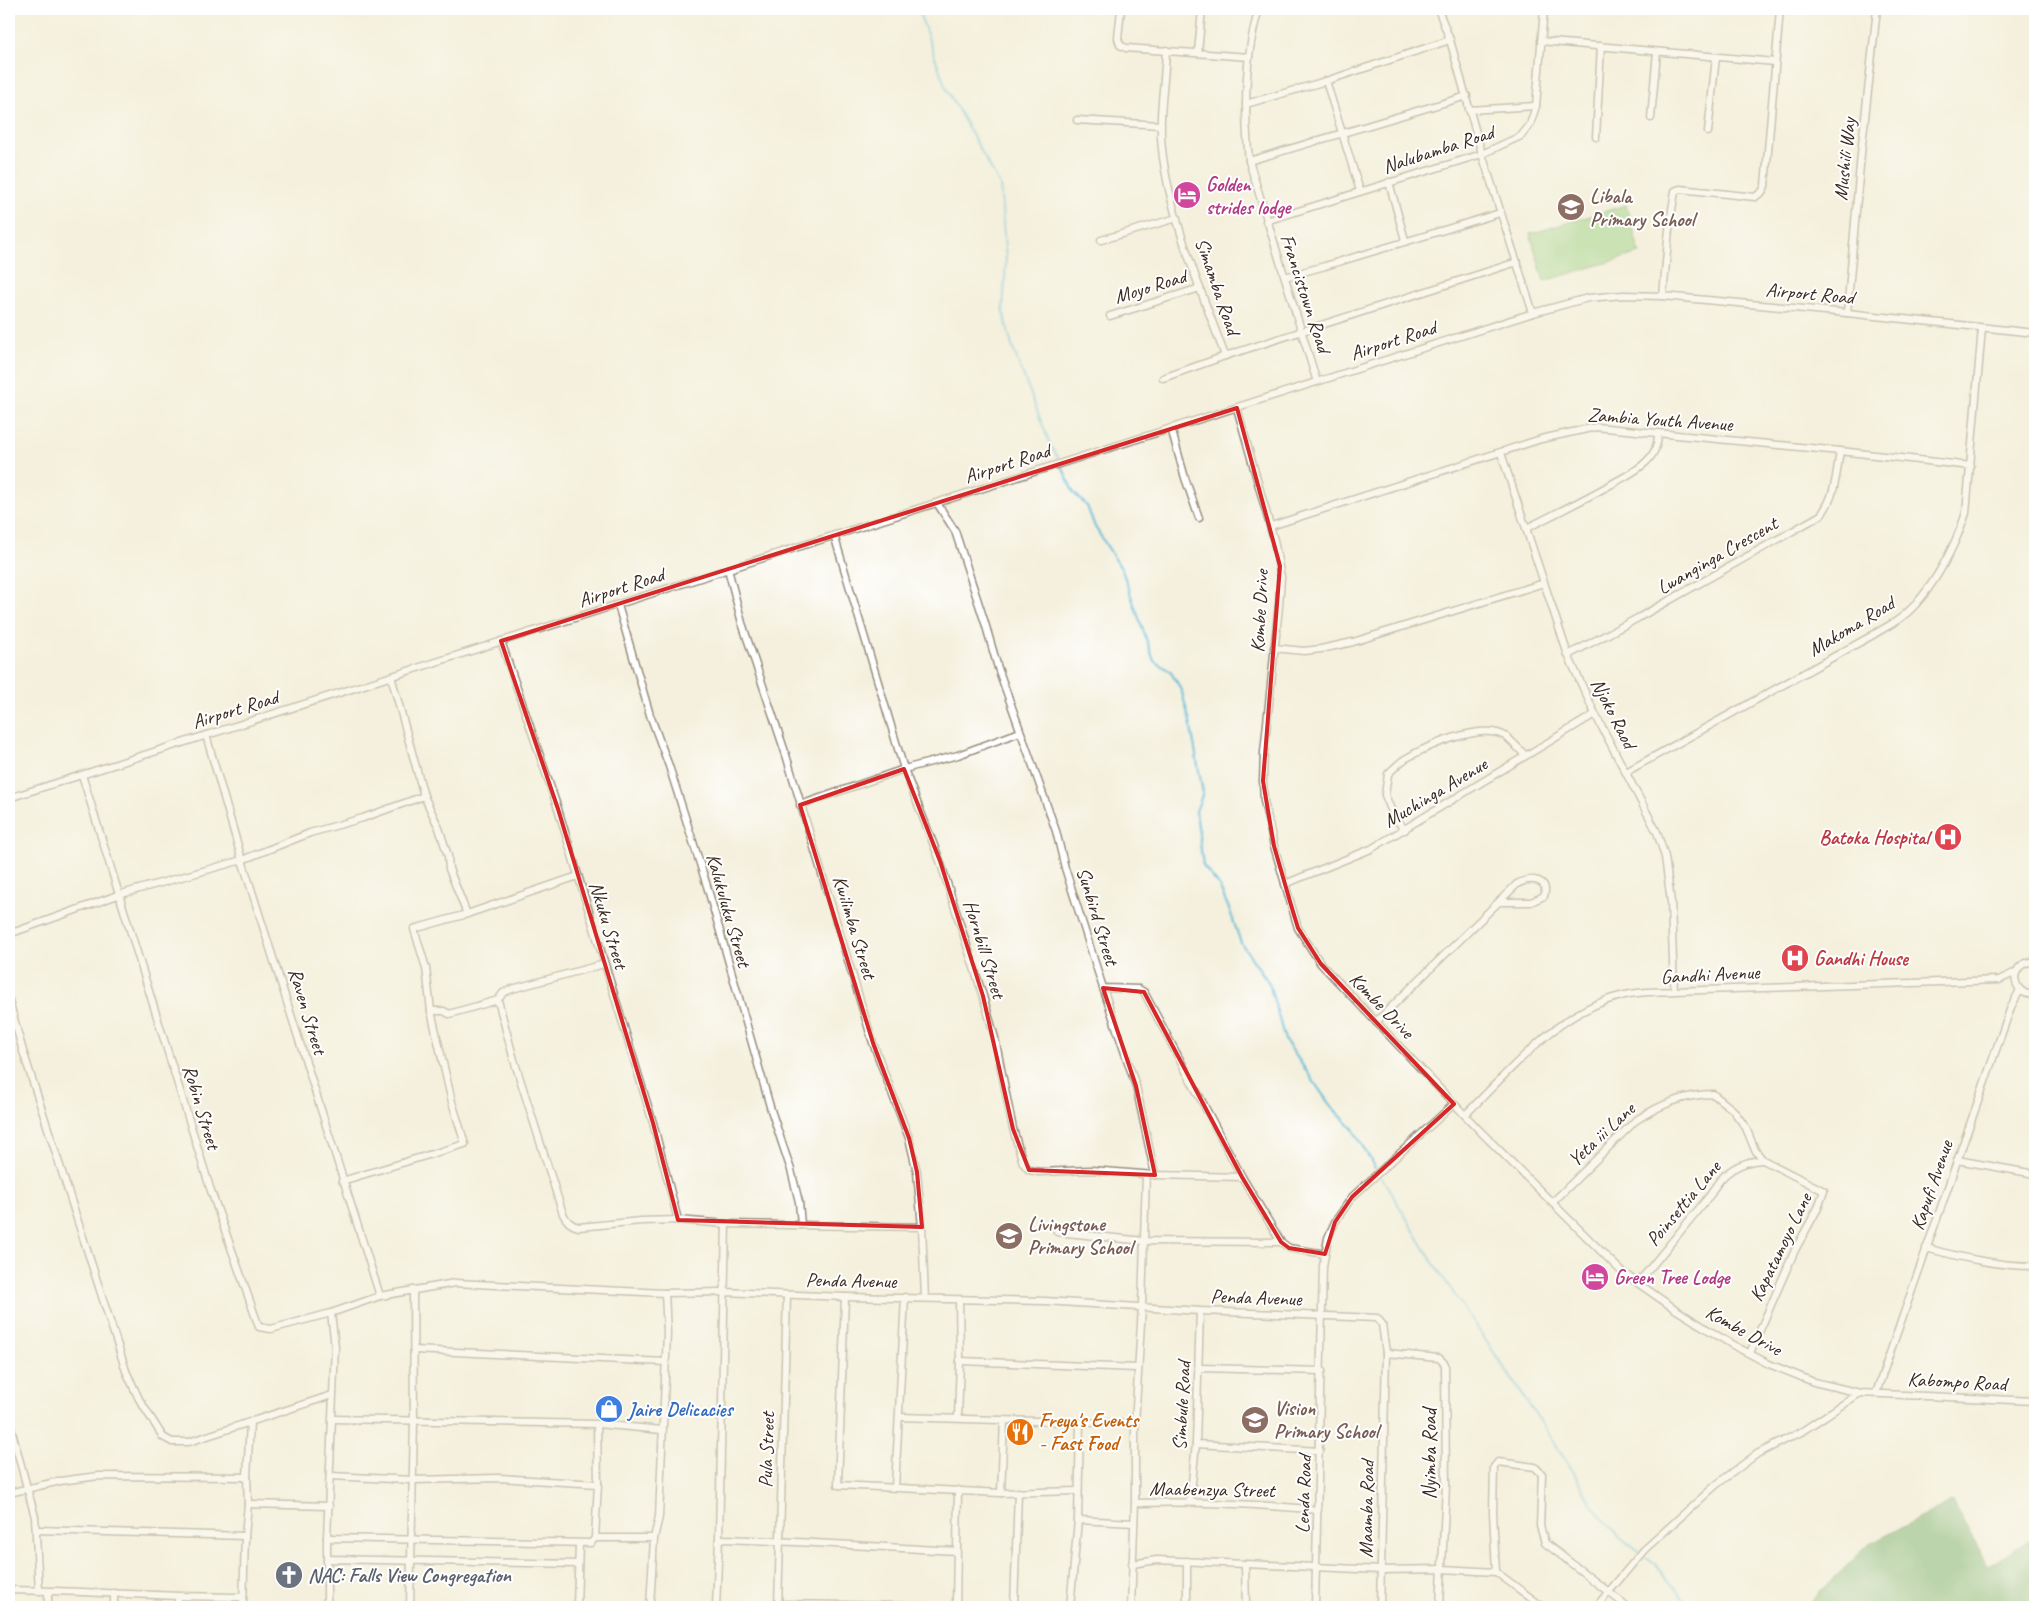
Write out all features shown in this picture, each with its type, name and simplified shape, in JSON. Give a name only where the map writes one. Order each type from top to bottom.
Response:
[{"type":"street","points":[[1121,9],[1118,38],[1120,45],[1126,48],[1249,57]]},
{"type":"street","points":[[1198,53],[1202,9]]},
{"type":"street","name":"Francistown Road","points":[[1259,9],[1249,57],[1246,104],[1249,161],[1317,382]]},
{"type":"street","points":[[1438,9],[1450,40],[1482,154],[1533,313]]},
{"type":"street","name":"Nalubamba Road","points":[[1266,221],[1482,154],[1521,136],[1530,125],[1536,106],[1544,9]]},
{"type":"street","points":[[1662,296],[1675,191],[1680,189],[1755,197],[1762,192],[1765,186],[1780,9]]},
{"type":"street","name":"Mushili Way","points":[[1847,313],[1859,172],[1877,9]]},
{"type":"street","points":[[1246,104],[1326,81],[1450,40]]},
{"type":"street","points":[[1541,41],[1775,62]]},
{"type":"street","points":[[1596,137],[1601,46]]},
{"type":"street","name":"Simamba Road","points":[[1166,50],[1161,125],[1164,162],[1177,218],[1225,356]]},
{"type":"street","points":[[1651,118],[1657,52]]},
{"type":"street","points":[[1708,132],[1716,57]]},
{"type":"street","points":[[1326,81],[1360,191]]},
{"type":"street","points":[[1249,161],[1467,96]]},
{"type":"street","points":[[1469,110],[1536,106]]},
{"type":"street","points":[[1077,120],[1161,125]]},
{"type":"street","points":[[1389,182],[1405,240]]},
{"type":"street","points":[[1285,277],[1334,264],[1405,240],[1500,213]]},
{"type":"street","points":[[1101,240],[1177,218]]},
{"type":"street","points":[[1163,378],[1225,356],[1517,262]]},
{"type":"street","name":"Moyo Road","points":[[1110,316],[1200,288]]},
{"type":"street","name":"Airport Road","points":[[9,798],[1533,313],[1588,298],[1623,295],[1662,296],[2035,333]]},
{"type":"street","name":"Makoma Road","points":[[1626,772],[1902,617],[1918,603],[1960,531],[1969,498],[1982,328]]},
{"type":"street","name":"Kombe Drive","points":[[1237,408],[1271,526],[1281,577],[1263,781],[1266,808],[1298,928],[1310,949],[1333,978],[1454,1104],[1622,1272],[1731,1344],[1769,1364],[1814,1382],[1860,1393],[1876,1393]]},
{"type":"street","points":[[1171,428],[1199,518]]},
{"type":"street","name":"Zambia Youth Avenue","points":[[1271,526],[1541,439],[1580,429],[1596,428],[1840,450],[1971,466]]},
{"type":"street","points":[[1527,528],[1587,498],[1648,461],[1654,452],[1658,434]]},
{"type":"street","name":"Lwanginga Crescent","points":[[1568,655],[1647,614],[1821,515],[1830,504],[1840,450]]},
{"type":"street","name":"Njoko Raod","points":[[1501,453],[1568,655],[1595,714],[1657,832],[1666,857],[1671,902],[1674,991]]},
{"type":"street","name":"Sunbird Street","points":[[937,502],[955,531],[998,668],[1056,831],[1065,868],[1103,988],[1139,989],[1144,992],[1242,1177],[1281,1242]]},
{"type":"street","name":"Hornbill Street","points":[[834,535],[904,769],[940,861],[983,996],[995,1038],[1013,1129],[1023,1162],[1028,1170],[1039,1172],[1091,1170],[1155,1175],[1242,1177]]},
{"type":"street","name":"Kwilimba Street","points":[[728,569],[742,623],[873,1043],[908,1138],[917,1172],[922,1226],[925,1298]]},
{"type":"street","points":[[1274,648],[1304,651],[1354,642],[1544,583]]},
{"type":"street","name":"Kalukuluku Street","points":[[618,605],[650,715],[669,766],[706,886],[771,1110],[791,1170],[799,1202],[801,1225]]},
{"type":"street","name":"Nkuku Street","points":[[502,641],[558,809],[653,1123],[678,1220]]},
{"type":"street","points":[[391,676],[424,796],[439,828],[450,869],[467,914]]},
{"type":"street","name":"Muchinga Avenue","points":[[1285,884],[1371,849],[1595,714]]},
{"type":"street","points":[[800,805],[904,769],[958,755],[1020,732]]},
{"type":"street","points":[[1405,830],[1394,817],[1385,795],[1388,774],[1404,760],[1439,743],[1471,733],[1491,732],[1505,736],[1525,755]]},
{"type":"street","name":"Raven Street","points":[[206,735],[242,860],[280,974],[342,1181],[380,1296]]},
{"type":"street","name":"Robin Street","points":[[82,775],[210,1188],[259,1327],[271,1329],[331,1313],[380,1296]]},
{"type":"street","points":[[9,934],[118,895],[242,860],[310,833],[363,818],[424,796]]},
{"type":"street","points":[[342,1181],[464,1144],[431,1012],[426,968],[414,929],[467,914],[578,876]]},
{"type":"street","points":[[1376,1022],[1517,884],[1524,880],[1535,879],[1545,887],[1544,896],[1531,902],[1500,902]]},
{"type":"street","name":"Gandhi Avenue","points":[[1465,1115],[1550,1032],[1589,1006],[1622,995],[1674,991],[1999,980],[2016,972],[2023,964],[2034,961]]},
{"type":"street","points":[[431,1012],[444,1010],[449,1014],[498,1000],[503,994],[512,989],[604,964]]},
{"type":"street","points":[[2016,972],[2016,983],[2019,988]]},
{"type":"street","name":"Gandhi Avenue","points":[[1999,980],[2019,988],[2025,993],[2035,994]]},
{"type":"street","points":[[1103,988],[1136,1086],[1155,1175]]},
{"type":"street","name":"Kapufi Avenue","points":[[1876,1393],[2011,1006],[2019,988]]},
{"type":"street","points":[[9,1000],[22,1048],[126,1371],[139,1399],[163,1437],[172,1442],[189,1442],[332,1395]]},
{"type":"street","points":[[498,1000],[514,1060],[563,1214],[567,1222],[578,1228],[640,1221],[678,1220],[726,1224],[922,1226]]},
{"type":"street","name":"Yeta iii Lane","points":[[1552,1203],[1634,1120],[1660,1106],[1696,1094],[1714,1094],[1732,1110],[1746,1128],[1755,1150],[1763,1160]]},
{"type":"street","name":"Lenda Road","points":[[1316,1607],[1322,1316],[1325,1254],[1328,1238],[1335,1222],[1352,1197],[1454,1104]]},
{"type":"street","name":"Poinsettia Lane","points":[[1638,1284],[1711,1194],[1718,1182],[1741,1164],[1763,1160]]},
{"type":"street","name":"Kapatamoyo Lane","points":[[1750,1353],[1795,1250],[1824,1194],[1823,1190],[1763,1160]]},
{"type":"street","points":[[1957,1160],[2035,1174]]},
{"type":"street","points":[[1131,1607],[1135,1503],[1135,1424],[1142,1306],[1146,1174]]},
{"type":"street","points":[[716,1607],[726,1224]]},
{"type":"street","points":[[1058,1232],[1144,1240],[1281,1242],[1289,1248],[1325,1254]]},
{"type":"street","points":[[1926,1248],[1963,1258],[2008,1266],[2035,1266]]},
{"type":"street","name":"Penda Avenue","points":[[380,1296],[455,1283],[486,1283],[665,1293],[724,1292],[845,1297],[1045,1301],[1200,1311],[1322,1316]]},
{"type":"street","points":[[410,1607],[414,1421],[413,1290]]},
{"type":"street","points":[[650,1607],[654,1538],[659,1517],[667,1333],[665,1293]]},
{"type":"street","name":"Pula Street","points":[[778,1606],[787,1294]]},
{"type":"street","points":[[845,1297],[838,1485],[1001,1493],[1078,1491]]},
{"type":"street","points":[[895,1488],[905,1298]]},
{"type":"street","points":[[958,1418],[960,1361],[959,1300]]},
{"type":"street","name":"Simbule Road","points":[[1190,1501],[1196,1444],[1200,1368],[1200,1311]]},
{"type":"street","points":[[327,1607],[327,1538],[335,1347],[331,1313]]},
{"type":"street","name":"Maamba Road","points":[[1322,1316],[1377,1318],[1382,1324],[1386,1353],[1380,1607]]},
{"type":"street","points":[[414,1350],[665,1362]]},
{"type":"street","name":"Nyimba Road","points":[[1386,1353],[1439,1358],[1445,1364],[1446,1486],[1440,1607]]},
{"type":"street","points":[[960,1361],[1137,1368]]},
{"type":"street","points":[[1200,1368],[1322,1372]]},
{"type":"street","points":[[1596,1607],[1644,1550],[1716,1485],[1758,1454],[1801,1432],[1860,1393]]},
{"type":"street","name":"Kabompo Road","points":[[1876,1393],[2035,1401]]},
{"type":"street","points":[[899,1417],[1004,1421],[1031,1419],[1135,1424]]},
{"type":"street","points":[[333,1419],[597,1424],[662,1430]]},
{"type":"street","points":[[9,1421],[32,1498],[37,1530],[39,1591]]},
{"type":"street","points":[[1001,1493],[1004,1421]]},
{"type":"street","points":[[243,1607],[250,1422]]},
{"type":"street","points":[[1070,1607],[1078,1520],[1080,1422]]},
{"type":"street","points":[[327,1538],[591,1543],[595,1538],[598,1484],[597,1424]]},
{"type":"street","points":[[1196,1444],[1320,1451]]},
{"type":"street","points":[[1496,1572],[1493,1512],[1494,1466],[1498,1462],[1511,1462],[1535,1467],[1542,1474],[1540,1526],[1546,1544],[1628,1607]]},
{"type":"street","points":[[9,1493],[70,1479],[98,1476],[247,1477]]},
{"type":"street","points":[[330,1476],[413,1480],[498,1478],[598,1484]]},
{"type":"street","points":[[956,1607],[958,1490]]},
{"type":"street","points":[[1014,1607],[1018,1492]]},
{"type":"street","name":"Maabenzya Street","points":[[1135,1503],[1190,1501],[1250,1503],[1318,1510]]},
{"type":"street","points":[[248,1504],[329,1506]]},
{"type":"street","points":[[1078,1520],[1134,1523]]},
{"type":"street","points":[[37,1530],[245,1536]]},
{"type":"street","points":[[595,1538],[654,1538]]},
{"type":"street","points":[[719,1539],[779,1540],[825,1545],[956,1551]]},
{"type":"street","points":[[577,1607],[579,1544]]},
{"type":"street","points":[[327,1559],[578,1564]]},
{"type":"street","points":[[1132,1564],[1157,1560],[1381,1570],[1442,1569],[1496,1572],[1543,1607]]},
{"type":"street","points":[[1187,1561],[1187,1607]]},
{"type":"street","points":[[1245,1564],[1246,1607]]},
{"type":"street","points":[[9,1590],[178,1597],[243,1597]]},
{"type":"street","points":[[48,1592],[48,1607]]},
{"type":"street","points":[[114,1593],[114,1607]]},
{"type":"street","points":[[178,1597],[178,1607]]},
{"type":"street","points":[[778,1606],[960,1607]]},
{"type":"highlighted area","points":[[1237,408],[1280,566],[1263,781],[1274,846],[1298,928],[1321,964],[1454,1104],[1352,1197],[1335,1222],[1325,1254],[1289,1248],[1281,1242],[1242,1177],[1144,992],[1103,988],[1136,1086],[1155,1175],[1029,1170],[1013,1129],[983,996],[940,861],[904,769],[800,805],[873,1043],[909,1138],[917,1172],[922,1227],[678,1220],[653,1123],[558,809],[501,641]]},
{"type":"green space","points":[[1626,205],[1640,253],[1544,281],[1530,234]]},
{"type":"green space","points":[[1952,1501],[1988,1567],[2035,1536],[2035,1607],[1806,1606],[1868,1545]]},
{"type":"waterway","points":[[918,9],[946,88],[1000,185],[1006,261],[1003,310],[1012,346],[1050,444],[1058,458]]},
{"type":"waterway","points":[[1062,466],[1073,492],[1087,506],[1095,527],[1122,570],[1154,661],[1170,671],[1181,689],[1190,722],[1203,793],[1196,811],[1203,866],[1218,884],[1241,943],[1269,983],[1285,1040],[1330,1105],[1353,1129],[1375,1168]]},
{"type":"waterway","points":[[1381,1176],[1434,1264],[1555,1443],[1594,1508],[1620,1537],[1638,1551]]},
{"type":"waterway","points":[[1645,1557],[1656,1565],[1690,1607]]},
{"type":"place","name":"Golden strides lodge","points":[[1187,195]]},
{"type":"place","name":"Libala Primary School","points":[[1571,207]]},
{"type":"place","name":"Batoka Hospital","points":[[1948,837]]},
{"type":"place","name":"Gandhi House","points":[[1795,958]]},
{"type":"place","name":"Livingstone Primary School","points":[[1009,1236]]},
{"type":"place","name":"Green Tree Lodge","points":[[1595,1277]]},
{"type":"place","name":"Jaire Delicacies","points":[[609,1409]]},
{"type":"place","name":"Vision Primary School","points":[[1255,1420]]},
{"type":"place","name":"Freya's Events - Fast Food","points":[[1020,1432]]},
{"type":"place","name":"NAC: Falls View Congregation","points":[[289,1575]]}]
